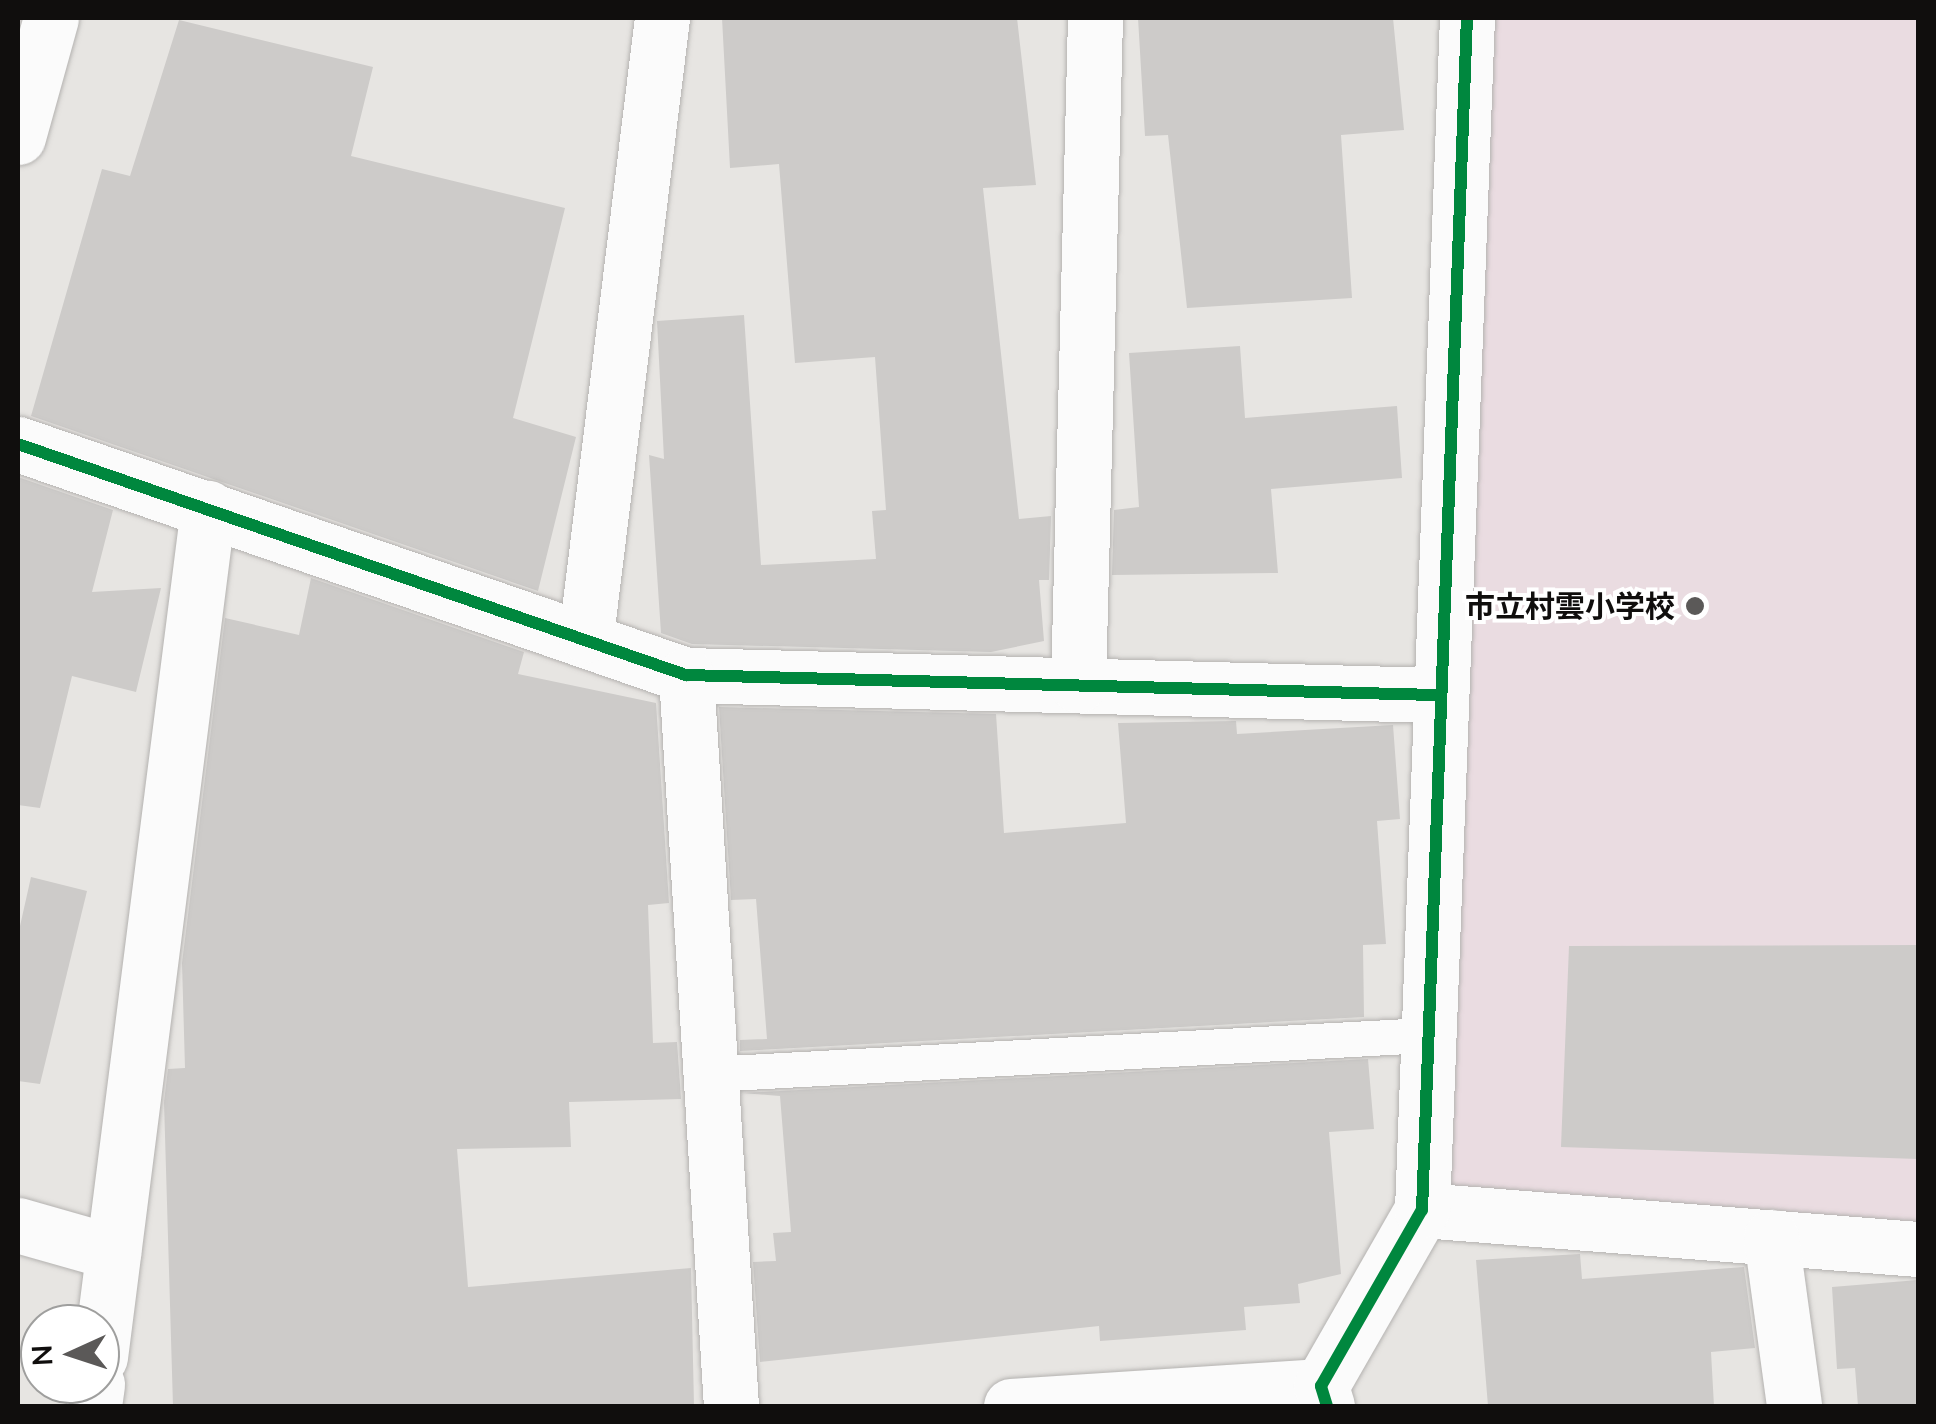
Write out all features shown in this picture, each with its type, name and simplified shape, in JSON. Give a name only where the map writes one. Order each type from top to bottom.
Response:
[{"type":"street","points":[[18,136],[50,18]]},
{"type":"street","points":[[586,635],[662,18]]},
{"type":"street","points":[[1078,685],[1095,18]]},
{"type":"street","points":[[1011,1406],[1324,1396],[1422,1210],[1437,695],[1467,18]]},
{"type":"street","points":[[18,444],[586,635],[686,676],[1437,695]]},
{"type":"street","points":[[107,1304],[208,508]]},
{"type":"street","points":[[686,676],[730,1406]]},
{"type":"street","points":[[1422,1210],[1918,1249]]},
{"type":"street","points":[[18,1225],[113,1252]]},
{"type":"street","points":[[1771,1237],[1794,1406]]},
{"type":"lane","points":[[710,1074],[1426,1035]]},
{"type":"shaded area","name":"市立村雲小学校","points":[[1494,18],[1918,18],[1918,1225],[1451,1195]]},
{"type":"building","points":[[722,18],[1017,18],[1036,185],[983,188],[1019,519],[1051,516],[1049,580],[1039,580],[1044,641],[991,652],[692,644],[661,633],[649,455],[664,459],[657,321],[744,315],[761,565],[876,559],[872,511],[886,510],[875,357],[795,363],[779,164],[730,168]]},
{"type":"building","points":[[1138,18],[1393,18],[1404,130],[1341,135],[1352,298],[1187,308],[1168,135],[1145,136]]},
{"type":"building","points":[[179,20],[373,67],[351,156],[565,208],[513,418],[576,437],[538,591],[31,416],[102,169],[130,176]]},
{"type":"building","points":[[1240,346],[1245,418],[1397,406],[1402,478],[1271,489],[1278,573],[1112,575],[1114,510],[1139,507],[1129,353]]},
{"type":"building","points":[[18,477],[113,510],[92,592],[161,588],[136,692],[72,676],[40,808],[18,805]]},
{"type":"building","points":[[311,578],[524,652],[518,674],[656,703],[669,903],[648,905],[653,1043],[677,1042],[681,1099],[569,1102],[571,1147],[457,1149],[468,1287],[691,1268],[694,1406],[173,1406],[164,1102],[168,1069],[185,1068],[182,963],[225,618],[299,635]]},
{"type":"building","points":[[719,707],[996,714],[1004,833],[1126,823],[1118,723],[1236,721],[1237,734],[1393,725],[1400,819],[1377,821],[1386,944],[1363,945],[1364,1017],[740,1051],[740,1040],[767,1039],[756,899],[731,900]]},
{"type":"building","points":[[31,877],[87,891],[40,1084],[18,1081],[18,935]]},
{"type":"building","points":[[1918,945],[1918,1159],[1561,1147],[1569,946]]},
{"type":"building","points":[[1368,1059],[1374,1129],[1329,1132],[1341,1274],[1298,1284],[1300,1303],[1244,1307],[1246,1330],[1100,1341],[1099,1326],[760,1362],[753,1262],[776,1261],[773,1233],[791,1232],[780,1096],[743,1093]]},
{"type":"building","points":[[1580,1254],[1582,1279],[1744,1267],[1755,1348],[1711,1352],[1714,1406],[1488,1406],[1476,1260]]},
{"type":"building","points":[[1918,1280],[1918,1406],[1858,1406],[1855,1368],[1837,1369],[1832,1287]]},
{"type":"cycle path","points":[[1327,1406],[1321,1386],[1422,1210],[1467,18]]},
{"type":"cycle path","points":[[18,444],[686,675],[1437,695]]},
{"type":"place","name":"市立村雲小学校","points":[[1695,606]]}]
